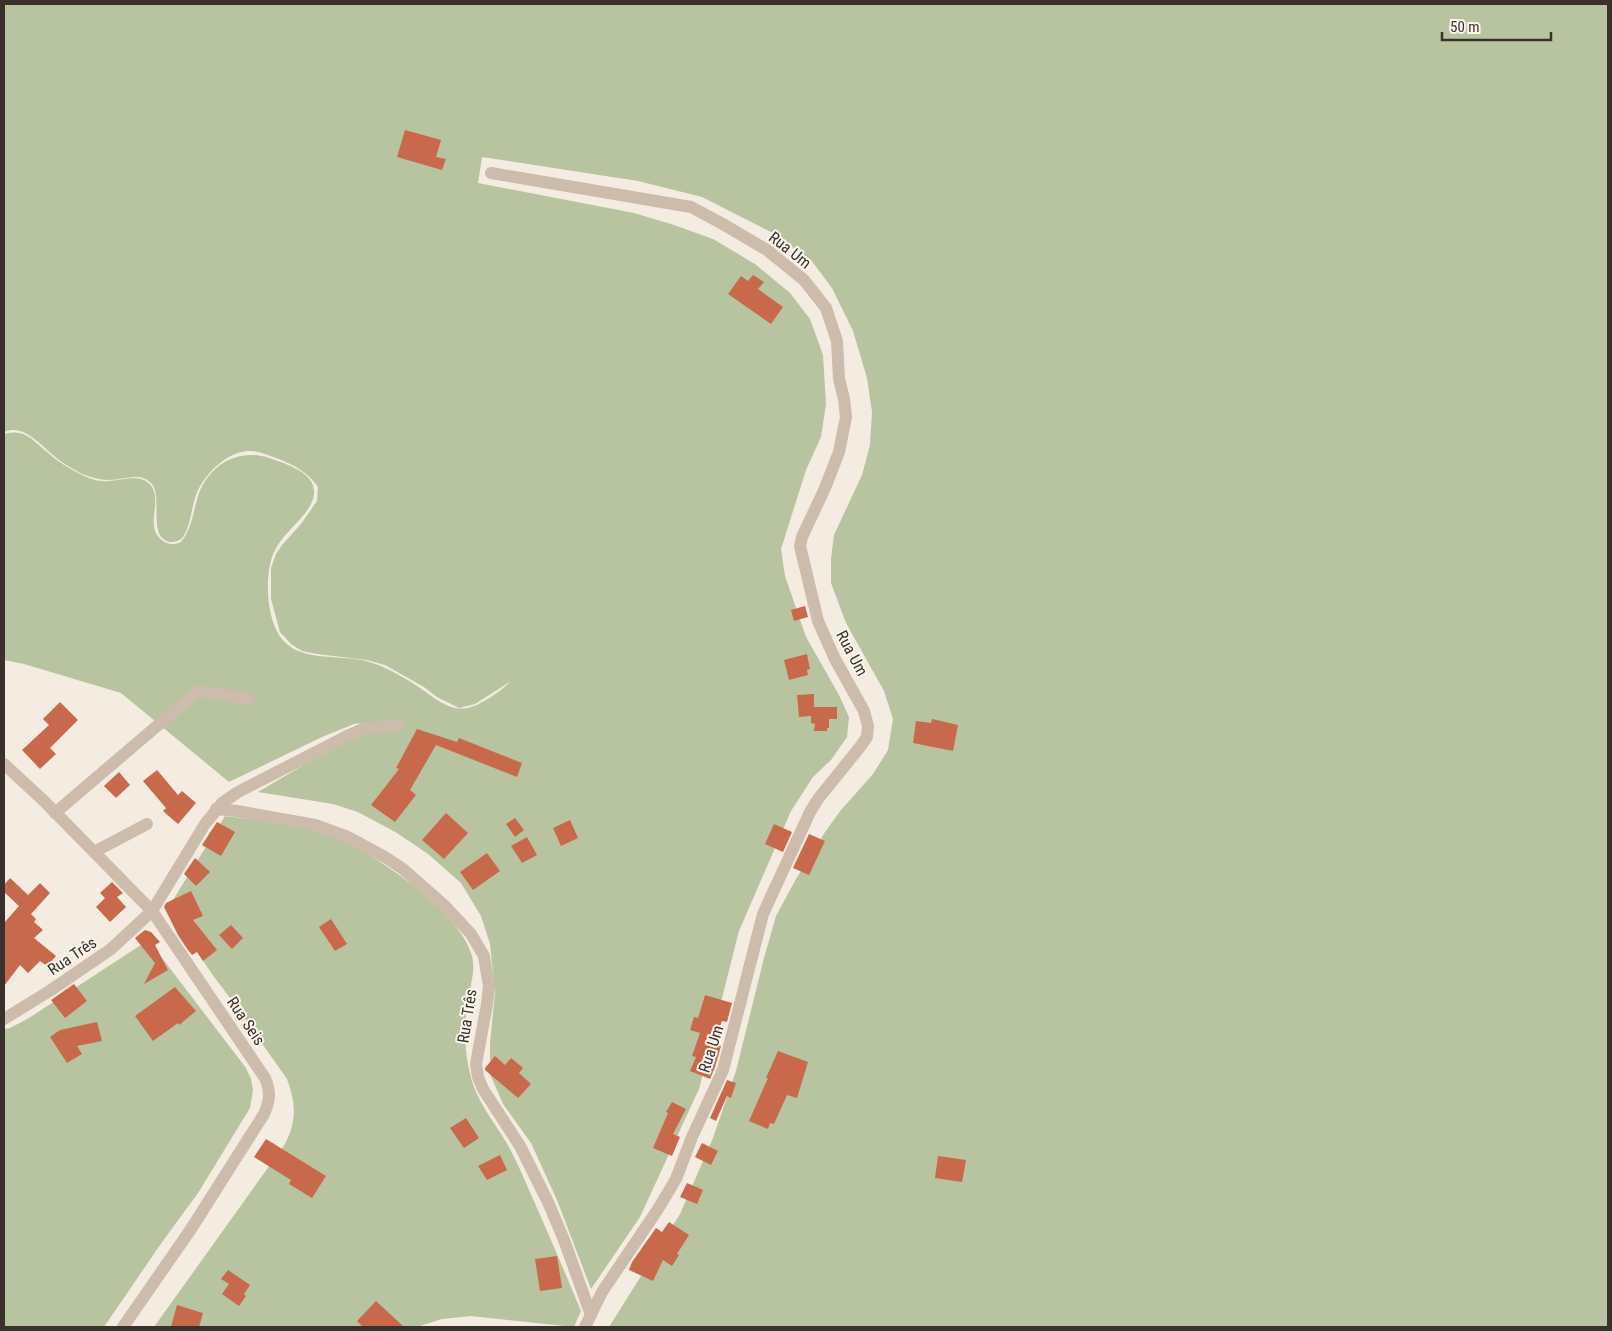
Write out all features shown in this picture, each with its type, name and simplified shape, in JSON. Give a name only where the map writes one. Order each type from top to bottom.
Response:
[{"type":"street","name":"Rua Um","points":[[491,172],[691,207],[767,250],[804,280],[826,308],[837,341],[839,379],[846,417],[839,452],[825,488],[802,537],[800,546],[818,622],[835,659],[864,711],[868,726],[867,737],[853,758],[818,799],[810,812],[763,914],[723,1070],[692,1137],[676,1179],[658,1210],[602,1292],[586,1327]]},
{"type":"street","points":[[55,813],[198,691],[248,699]]},
{"type":"street","name":"Rua Três","points":[[4,1019],[111,949],[152,911],[206,824],[216,810],[230,796],[363,729],[398,725]]},
{"type":"street","name":"Rua Seis","points":[[4,764],[152,911],[265,1078],[270,1096],[264,1114],[196,1221],[123,1327]]},
{"type":"street","name":"Rua Três","points":[[216,810],[237,811],[315,825],[348,837],[403,869],[445,906],[471,934],[484,956],[488,986],[487,1004],[476,1064],[478,1077],[483,1089],[520,1146],[548,1202],[564,1240],[590,1315]]},
{"type":"street","points":[[94,852],[147,824]]},
{"type":"green space","points":[[4,4],[1608,4],[1608,1327],[609,1327],[680,1214],[713,1138],[736,1071],[776,916],[825,832],[841,810],[873,774],[888,750],[893,719],[884,691],[846,623],[831,583],[834,535],[862,475],[870,445],[872,412],[867,378],[853,331],[832,288],[811,260],[771,232],[702,197],[638,181],[482,157],[478,183],[634,213],[713,239],[755,264],[790,293],[810,319],[823,355],[826,404],[821,437],[806,470],[781,549],[785,576],[806,637],[839,695],[849,717],[847,737],[831,760],[813,777],[791,811],[739,931],[699,1089],[640,1217],[591,1289],[557,1200],[531,1143],[503,1104],[490,1074],[490,1043],[495,992],[490,944],[481,916],[461,883],[428,854],[397,833],[358,812],[333,804],[258,792],[344,741],[399,720],[354,724],[322,737],[229,782],[121,693],[24,664],[4,660],[4,434],[15,433],[29,437],[51,456],[88,478],[98,481],[114,480],[98,479],[80,473],[55,457],[30,436],[18,431],[4,432]],"holes":[[[253,451],[266,454],[300,469],[314,481],[318,487],[317,501],[301,524],[282,545],[276,554],[271,568],[271,599],[280,632],[291,644],[302,651],[367,660],[385,665],[424,687],[437,697],[459,708],[439,701],[414,684],[379,665],[355,659],[307,654],[286,644],[279,635],[271,616],[269,605],[269,569],[275,550],[306,512],[312,501],[314,491],[312,483],[299,470],[258,455],[236,457],[227,461],[218,467],[204,483],[185,536],[181,542],[174,544],[163,541],[157,536],[154,522],[155,493],[148,482],[132,478],[117,480],[132,477],[143,478],[152,484],[155,490],[159,533],[163,539],[170,542],[177,541],[186,532],[198,490],[207,476],[220,463],[234,454]],[[511,681],[502,690],[488,699],[473,706],[459,708],[475,704]]]},
{"type":"green space","points":[[225,816],[315,830],[357,848],[406,880],[429,899],[449,918],[464,938],[473,962],[473,975],[465,1026],[467,1057],[471,1077],[481,1103],[506,1141],[518,1164],[581,1311],[574,1327],[471,1316],[442,1319],[417,1327],[154,1327],[285,1144],[292,1127],[294,1112],[287,1079],[212,974],[168,908]]},
{"type":"green space","points":[[147,941],[246,1068],[253,1090],[250,1108],[198,1193],[104,1327],[4,1327],[4,1029],[10,1028],[29,1018]]},
{"type":"building","points":[[405,130],[441,140],[436,157],[446,159],[442,170],[397,157]]},
{"type":"building","points":[[753,275],[764,282],[758,289],[783,307],[771,324],[728,294],[741,276],[748,281]]},
{"type":"building","points":[[805,606],[808,617],[794,621],[791,610]]},
{"type":"building","points":[[807,654],[810,669],[807,670],[808,675],[789,680],[784,660]]},
{"type":"building","points":[[814,694],[814,707],[837,707],[837,719],[829,719],[827,731],[814,731],[815,724],[811,723],[811,716],[799,717],[797,695]]},
{"type":"building","points":[[60,702],[78,720],[50,748],[56,754],[40,769],[22,750],[49,725],[43,719]]},
{"type":"building","points":[[932,719],[958,725],[953,751],[913,743],[916,721],[931,723]]},
{"type":"building","points":[[417,729],[457,742],[459,738],[522,763],[517,777],[436,745],[410,790],[416,795],[395,822],[371,805],[399,769],[396,768]]},
{"type":"building","points":[[157,770],[178,795],[182,791],[196,803],[178,824],[163,811],[166,808],[143,781]]},
{"type":"building","points":[[119,772],[130,785],[116,798],[104,786]]},
{"type":"building","points":[[446,813],[468,833],[444,859],[422,840]]},
{"type":"building","points":[[515,818],[524,830],[515,837],[506,824]]},
{"type":"building","points":[[570,820],[578,838],[561,846],[553,828]]},
{"type":"building","points":[[217,822],[235,832],[221,856],[202,845]]},
{"type":"building","points":[[774,824],[792,832],[783,852],[765,844]]},
{"type":"building","points":[[809,834],[825,841],[809,875],[793,868]]},
{"type":"building","points":[[527,837],[537,855],[522,863],[511,846]]},
{"type":"building","points":[[487,853],[500,871],[473,890],[460,872]]},
{"type":"building","points":[[195,858],[210,872],[196,886],[184,874]]},
{"type":"building","points":[[10,878],[28,895],[40,883],[50,893],[31,914],[36,919],[34,922],[43,930],[34,938],[56,956],[47,966],[40,961],[28,973],[20,965],[4,986],[4,923],[19,906],[4,892],[4,885]]},
{"type":"building","points":[[112,882],[123,893],[117,897],[126,907],[110,922],[96,907],[105,898],[100,893]]},
{"type":"building","points":[[191,891],[203,916],[193,920],[217,950],[203,961],[197,952],[192,955],[188,950],[164,907],[166,903]]},
{"type":"building","points":[[331,919],[347,944],[335,951],[319,927]]},
{"type":"building","points":[[231,925],[243,938],[232,949],[219,935]]},
{"type":"building","points":[[145,930],[151,932],[160,942],[155,945],[168,970],[144,984],[155,963],[135,938]]},
{"type":"building","points":[[74,984],[87,1001],[65,1018],[51,1000]]},
{"type":"building","points":[[175,987],[196,1011],[179,1025],[178,1023],[153,1041],[135,1016]]},
{"type":"building","points":[[705,995],[732,1003],[727,1022],[722,1021],[714,1044],[721,1046],[710,1079],[690,1071],[696,1057],[692,1056],[700,1033],[690,1030],[694,1017],[698,1018]]},
{"type":"building","points":[[97,1022],[102,1041],[77,1046],[82,1054],[67,1063],[50,1037],[60,1030]]},
{"type":"building","points":[[778,1051],[808,1062],[797,1098],[787,1095],[774,1124],[770,1123],[768,1129],[749,1121]]},
{"type":"building","points":[[495,1056],[505,1065],[511,1058],[523,1068],[519,1073],[531,1084],[518,1098],[485,1070]]},
{"type":"building","points":[[727,1080],[736,1083],[731,1098],[727,1096],[716,1121],[710,1118]]},
{"type":"building","points":[[672,1102],[686,1109],[673,1134],[680,1137],[672,1156],[653,1148],[668,1113],[666,1112]]},
{"type":"building","points":[[466,1118],[479,1138],[464,1148],[450,1128]]},
{"type":"building","points":[[266,1139],[326,1176],[312,1198],[289,1184],[291,1180],[254,1157]]},
{"type":"building","points":[[702,1143],[718,1151],[711,1165],[695,1157]]},
{"type":"building","points":[[500,1155],[507,1170],[487,1180],[478,1166]]},
{"type":"building","points":[[938,1156],[966,1160],[962,1182],[935,1178]]},
{"type":"building","points":[[687,1183],[703,1190],[697,1204],[680,1197]]},
{"type":"building","points":[[669,1222],[689,1235],[672,1266],[663,1260],[653,1281],[629,1270],[632,1262],[656,1228],[662,1232]]},
{"type":"building","points":[[557,1256],[562,1288],[540,1291],[535,1259]]},
{"type":"building","points":[[228,1270],[250,1285],[244,1294],[246,1296],[239,1306],[222,1294],[229,1284],[221,1279]]},
{"type":"building","points":[[376,1301],[404,1327],[363,1327],[357,1321]]},
{"type":"building","points":[[177,1305],[203,1313],[199,1327],[171,1327]]}]
